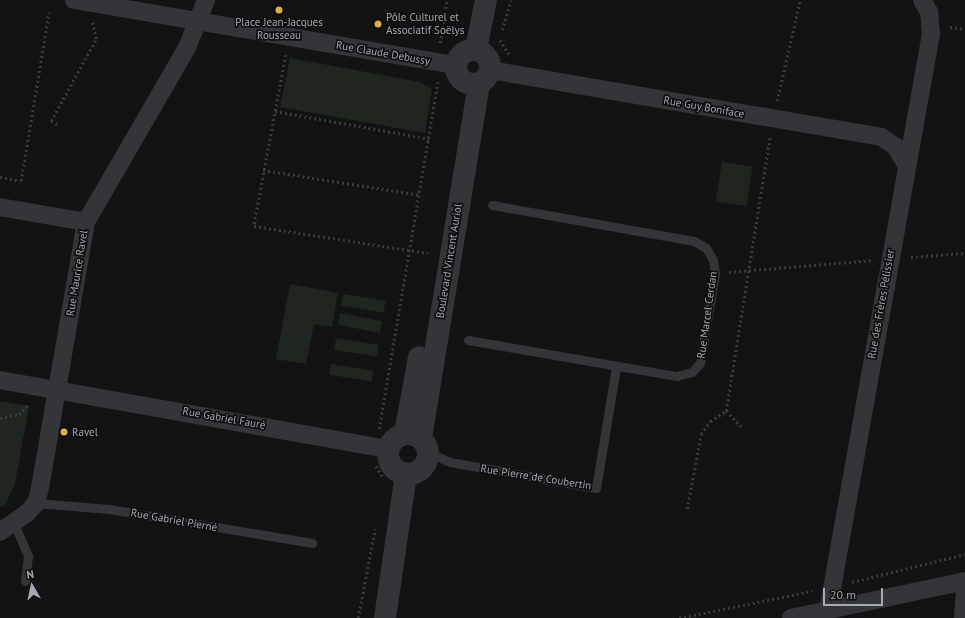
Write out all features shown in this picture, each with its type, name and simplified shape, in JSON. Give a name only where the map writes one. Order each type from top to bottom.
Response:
[{"type":"street","name":"Rue Claude Debussy","points":[[74,0],[289,37],[465,72]]},
{"type":"street","name":"Rue Maurice Ravel","points":[[36,503],[59,390],[86,222],[199,22],[206,0]]},
{"type":"street","points":[[465,72],[486,54],[476,49],[486,0]]},
{"type":"street","name":"Rue des Frères Pélissier","points":[[828,611],[889,259],[931,34],[929,12],[922,0]]},
{"type":"street","name":"Rue Guy Boniface","points":[[465,72],[515,75],[881,137],[894,146],[906,164]]},
{"type":"street","name":"Boulevard Vincent Auriol","points":[[418,442],[438,246],[465,72]]},
{"type":"street","name":"Boulevard Vincent Auriol","points":[[418,442],[465,72]]},
{"type":"street","points":[[0,207],[86,222]]},
{"type":"street","name":"Rue Gabriel Fauré","points":[[0,380],[383,446]]},
{"type":"street","points":[[394,438],[418,442],[419,471],[406,474],[391,465],[383,446],[394,438]]},
{"type":"street","points":[[385,618],[406,474]]},
{"type":"street","points":[[7,528],[36,503]]},
{"type":"street","points":[[791,618],[965,582]]},
{"type":"street","points":[[963,618],[965,591]]},
{"type":"lane","name":"Rue Marcel Cerdan","points":[[468,340],[616,367],[677,376],[692,372],[700,363],[715,273],[713,260],[706,248],[694,241],[492,205]]},
{"type":"lane","name":"Rue Pierre de Coubertin","points":[[418,442],[450,462],[596,488],[616,367]]},
{"type":"lane","name":"Rue Gabriel Pierné","points":[[36,503],[109,509],[312,543]]},
{"type":"lane","points":[[7,528],[28,556],[25,580]]},
{"type":"path","points":[[383,488],[384,480],[376,466],[383,446],[410,253],[438,90],[465,72],[447,0]]},
{"type":"path","points":[[511,0],[499,37],[511,57],[515,75]]},
{"type":"path","points":[[687,509],[695,448],[701,434],[710,421],[726,411],[773,118],[800,0]]},
{"type":"path","points":[[0,177],[21,180],[50,12]]},
{"type":"path","points":[[57,125],[51,121],[96,39],[92,20]]},
{"type":"path","points":[[289,37],[276,111],[263,170],[254,226],[428,256],[430,246],[438,246]]},
{"type":"path","points":[[276,111],[430,139]]},
{"type":"path","points":[[263,170],[421,196]]},
{"type":"path","points":[[715,273],[965,253]]},
{"type":"path","points":[[0,418],[19,414],[32,400],[35,386]]},
{"type":"path","points":[[726,411],[741,426]]},
{"type":"path","points":[[358,618],[376,526]]},
{"type":"shaded area","points":[[290,58],[420,82],[432,89],[425,133],[280,107]]},
{"type":"shaded area","points":[[722,162],[753,167],[746,206],[716,202]]},
{"type":"shaded area","points":[[290,284],[338,293],[332,327],[314,324],[306,364],[276,359]]},
{"type":"shaded area","points":[[343,294],[385,301],[384,313],[341,306]]},
{"type":"shaded area","points":[[340,313],[382,321],[380,333],[338,325]]},
{"type":"shaded area","points":[[336,338],[378,345],[377,357],[334,350]]},
{"type":"shaded area","points":[[331,364],[373,371],[372,382],[329,375]]},
{"type":"shaded area","points":[[0,401],[29,406],[15,484],[5,505],[0,507]]},
{"type":"place","name":"Place Jean-Jacques Rousseau","points":[[279,10]]},
{"type":"place","name":"Pôle Culturel et Associatif Soëlys","points":[[378,24]]},
{"type":"place","name":"Ravel","points":[[64,432]]}]
